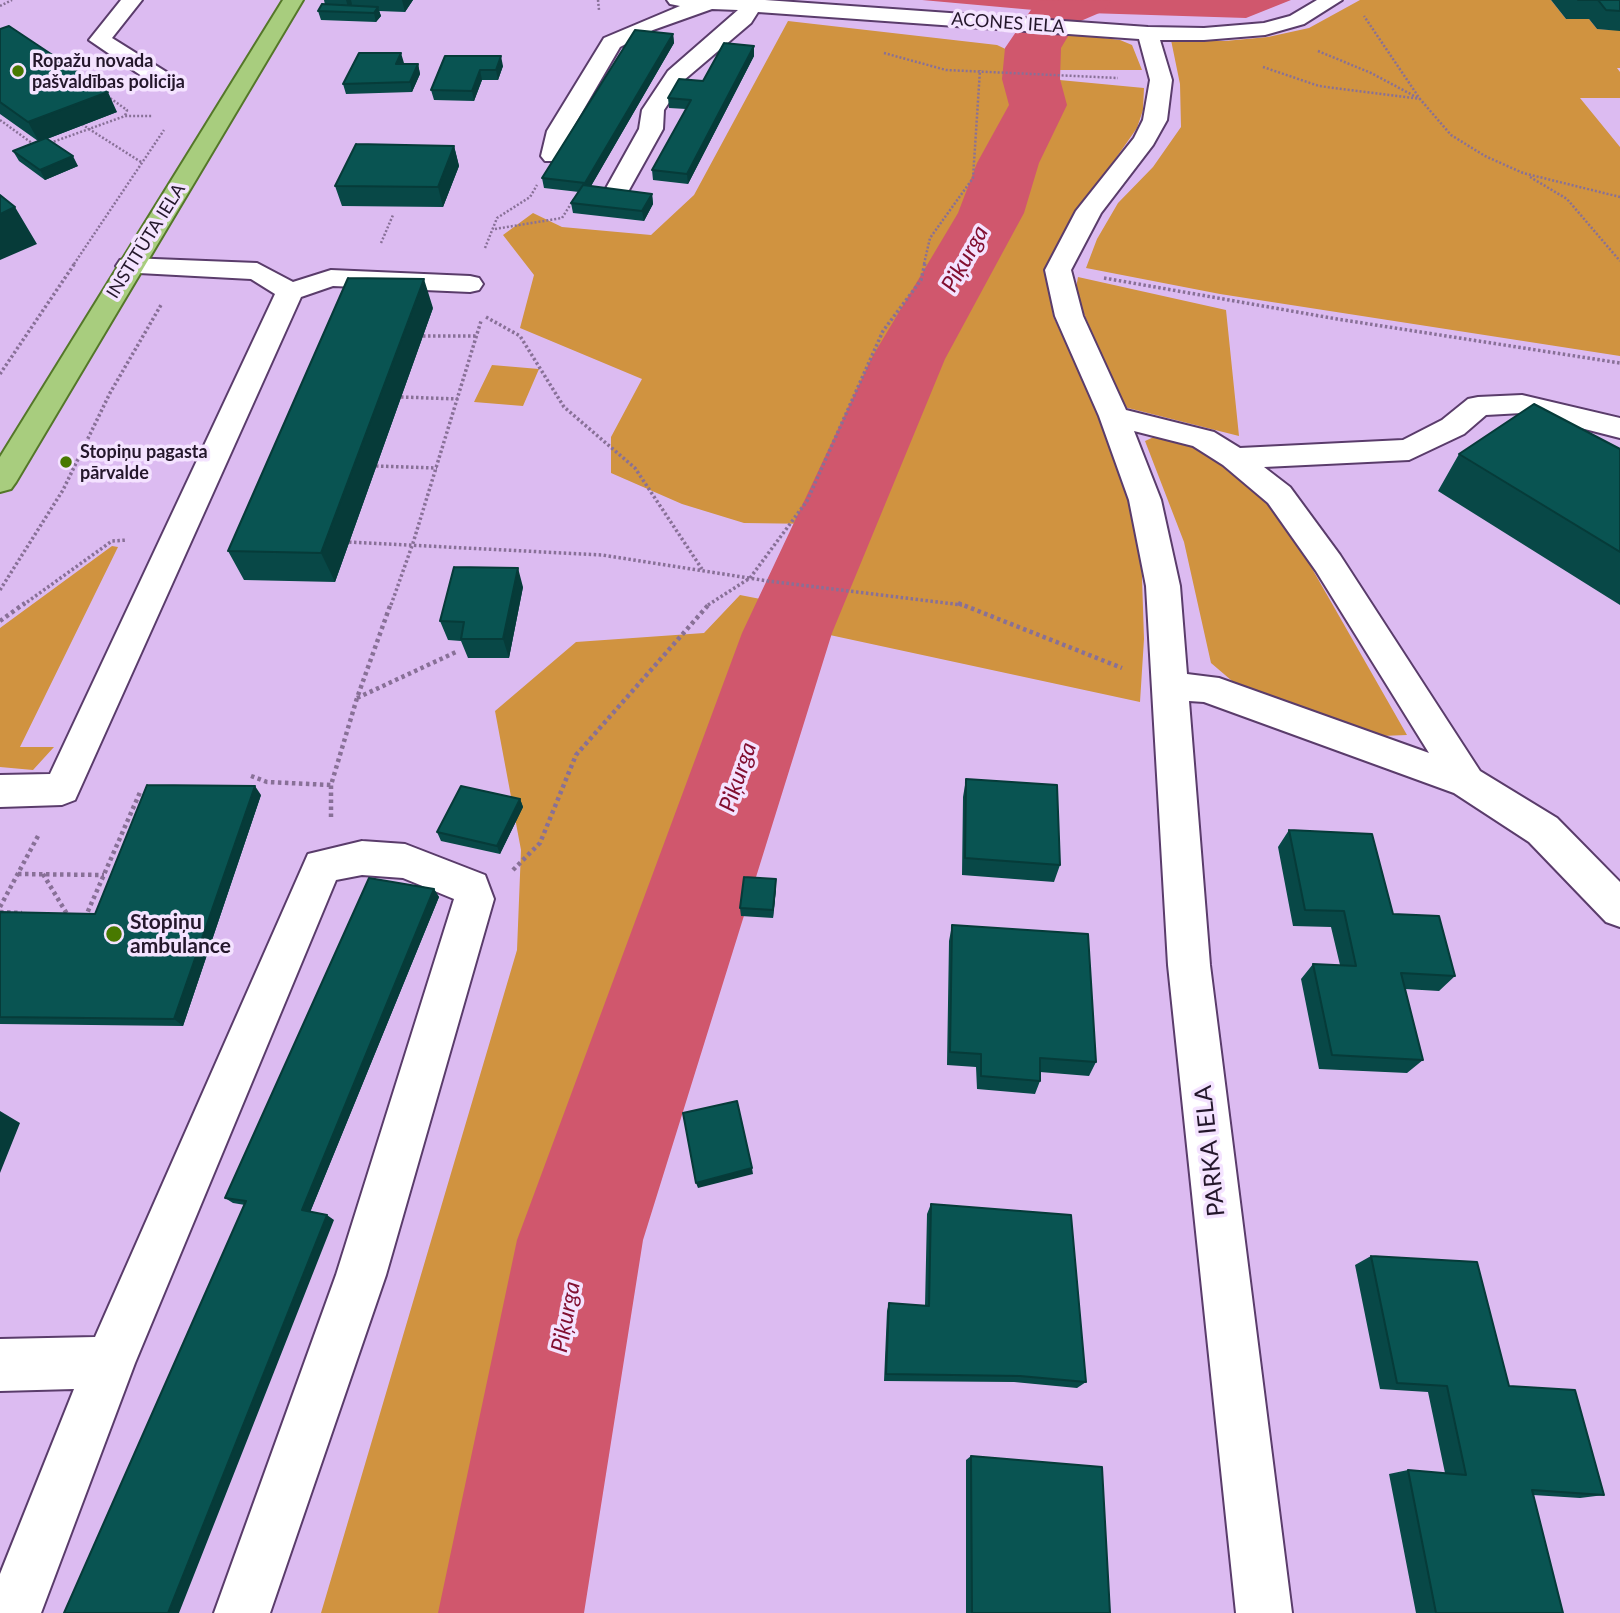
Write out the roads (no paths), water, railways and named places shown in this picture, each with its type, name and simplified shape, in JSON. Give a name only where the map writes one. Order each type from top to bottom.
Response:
[{"type":"main road","name":"INSTITŪTA IELA","points":[[0,482],[293,0]]},
{"type":"street","points":[[132,0],[100,40],[160,78]]},
{"type":"street","name":"ACONES IELA","points":[[677,0],[750,6],[849,7],[988,21],[1148,33],[1204,34],[1265,29],[1297,20],[1332,0]]},
{"type":"street","points":[[553,156],[559,131],[611,43],[646,26],[710,2]]},
{"type":"street","points":[[617,190],[651,129],[653,110],[676,75],[744,19],[750,6]]},
{"type":"street","name":"PARKA IELA","points":[[1148,33],[1161,80],[1155,120],[1145,140],[1089,211],[1058,270],[1069,316],[1114,416],[1145,500],[1163,586],[1189,965],[1264,1613]]},
{"type":"street","points":[[129,266],[257,271],[290,292]]},
{"type":"street","points":[[0,791],[62,789],[290,292],[331,278],[470,284]]},
{"type":"street","points":[[1234,458],[1409,450],[1453,426],[1478,406],[1522,404],[1620,428]]},
{"type":"street","points":[[1114,416],[1203,439],[1234,458],[1279,495],[1305,529],[1467,782]]},
{"type":"street","points":[[1168,687],[1206,688],[1467,782],[1543,830],[1620,909]]},
{"type":"street","points":[[13,1613],[110,1362],[322,866],[362,858],[405,861],[471,887],[474,899],[361,1275],[242,1613]]},
{"type":"street","points":[[0,1365],[110,1362]]},
{"type":"waterway","name":"Piķurga","points":[[511,1613],[580,1240],[787,633],[908,359],[991,213],[1008,163],[1038,105],[1031,79],[1033,48],[1056,12],[1085,0]]},
{"type":"place","name":"Ropažu novada pašvaldības policija","points":[[18,71]]},
{"type":"place","name":"Stopiņu pagasta pārvalde","points":[[66,462]]},
{"type":"place","name":"Stopiņu ambulance","points":[[114,934]]}]
